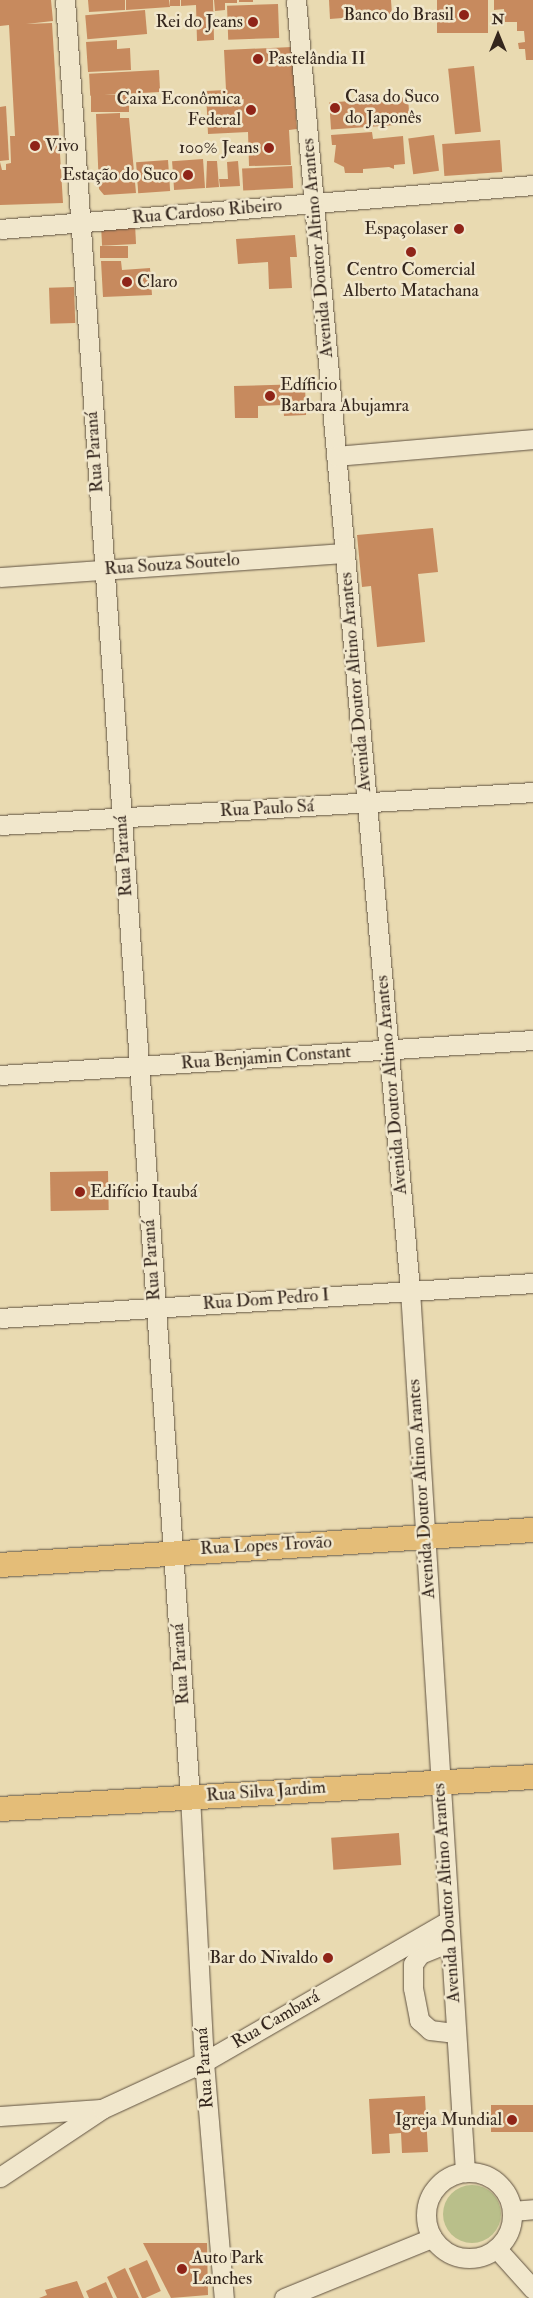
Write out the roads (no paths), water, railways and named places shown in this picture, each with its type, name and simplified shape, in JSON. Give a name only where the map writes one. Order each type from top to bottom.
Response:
[{"type":"main road","name":"Rua Lopes Trovão","points":[[0,1565],[173,1552],[533,1530]]},
{"type":"main road","name":"Rua Silva Jardim","points":[[0,1810],[190,1796],[533,1777]]},
{"type":"street","name":"Rua Paraná","points":[[65,0],[78,222],[190,1796],[204,2062],[224,2298]]},
{"type":"street","name":"Avenida Doutor Altino Arantes","points":[[296,0],[410,1290],[465,2172]]},
{"type":"street","name":"Rua Cardoso Ribeiro","points":[[0,229],[533,185]]},
{"type":"street","points":[[336,456],[533,439]]},
{"type":"street","name":"Rua Souza Soutelo","points":[[0,577],[345,552]]},
{"type":"street","name":"Rua Paulo Sá","points":[[0,825],[533,792]]},
{"type":"street","name":"Rua Benjamin Constant","points":[[0,1075],[533,1040]]},
{"type":"street","name":"Rua Dom Pedro I","points":[[0,1318],[533,1282]]},
{"type":"street","name":"Rua Cambará","points":[[0,2177],[102,2109],[204,2062],[448,1921]]},
{"type":"street","points":[[450,1942],[420,1954],[413,1964],[413,1988],[419,2020],[430,2030],[456,2033]]},
{"type":"street","points":[[0,2116],[102,2109]]},
{"type":"street","points":[[465,2172],[489,2176],[500,2184],[507,2194],[512,2211],[511,2230],[497,2249],[484,2256],[462,2258],[442,2250],[432,2238],[426,2210],[430,2196],[450,2176],[465,2172]]},
{"type":"street","points":[[512,2211],[533,2209]]},
{"type":"street","points":[[284,2298],[432,2238]]},
{"type":"street","points":[[497,2249],[533,2289]]},
{"type":"place","name":"Banco do Brasil","points":[[464,15]]},
{"type":"place","name":"Rei do Jeans","points":[[253,22]]},
{"type":"place","name":"Pastelândia II","points":[[258,59]]},
{"type":"place","name":"Casa do Suco do Japonês","points":[[335,108]]},
{"type":"place","name":"Caixa Econômica Federal","points":[[251,110]]},
{"type":"place","name":"Vivo","points":[[35,146]]},
{"type":"place","name":"100% Jeans","points":[[269,148]]},
{"type":"place","name":"Estação do Suco","points":[[188,175]]},
{"type":"place","name":"Espaçolaser","points":[[459,229]]},
{"type":"place","name":"Centro Comercial Alberto Matachana","points":[[411,252]]},
{"type":"place","name":"Claro","points":[[127,282]]},
{"type":"place","name":"Edíficio Barbara Abujamra","points":[[270,396]]},
{"type":"place","name":"Edifício Itaubá","points":[[80,1192]]},
{"type":"place","name":"Bar do Nivaldo","points":[[328,1958]]},
{"type":"place","name":"Igreja Mundial","points":[[512,2120]]},
{"type":"place","name":"Auto Park Lanches","points":[[182,2269]]}]
